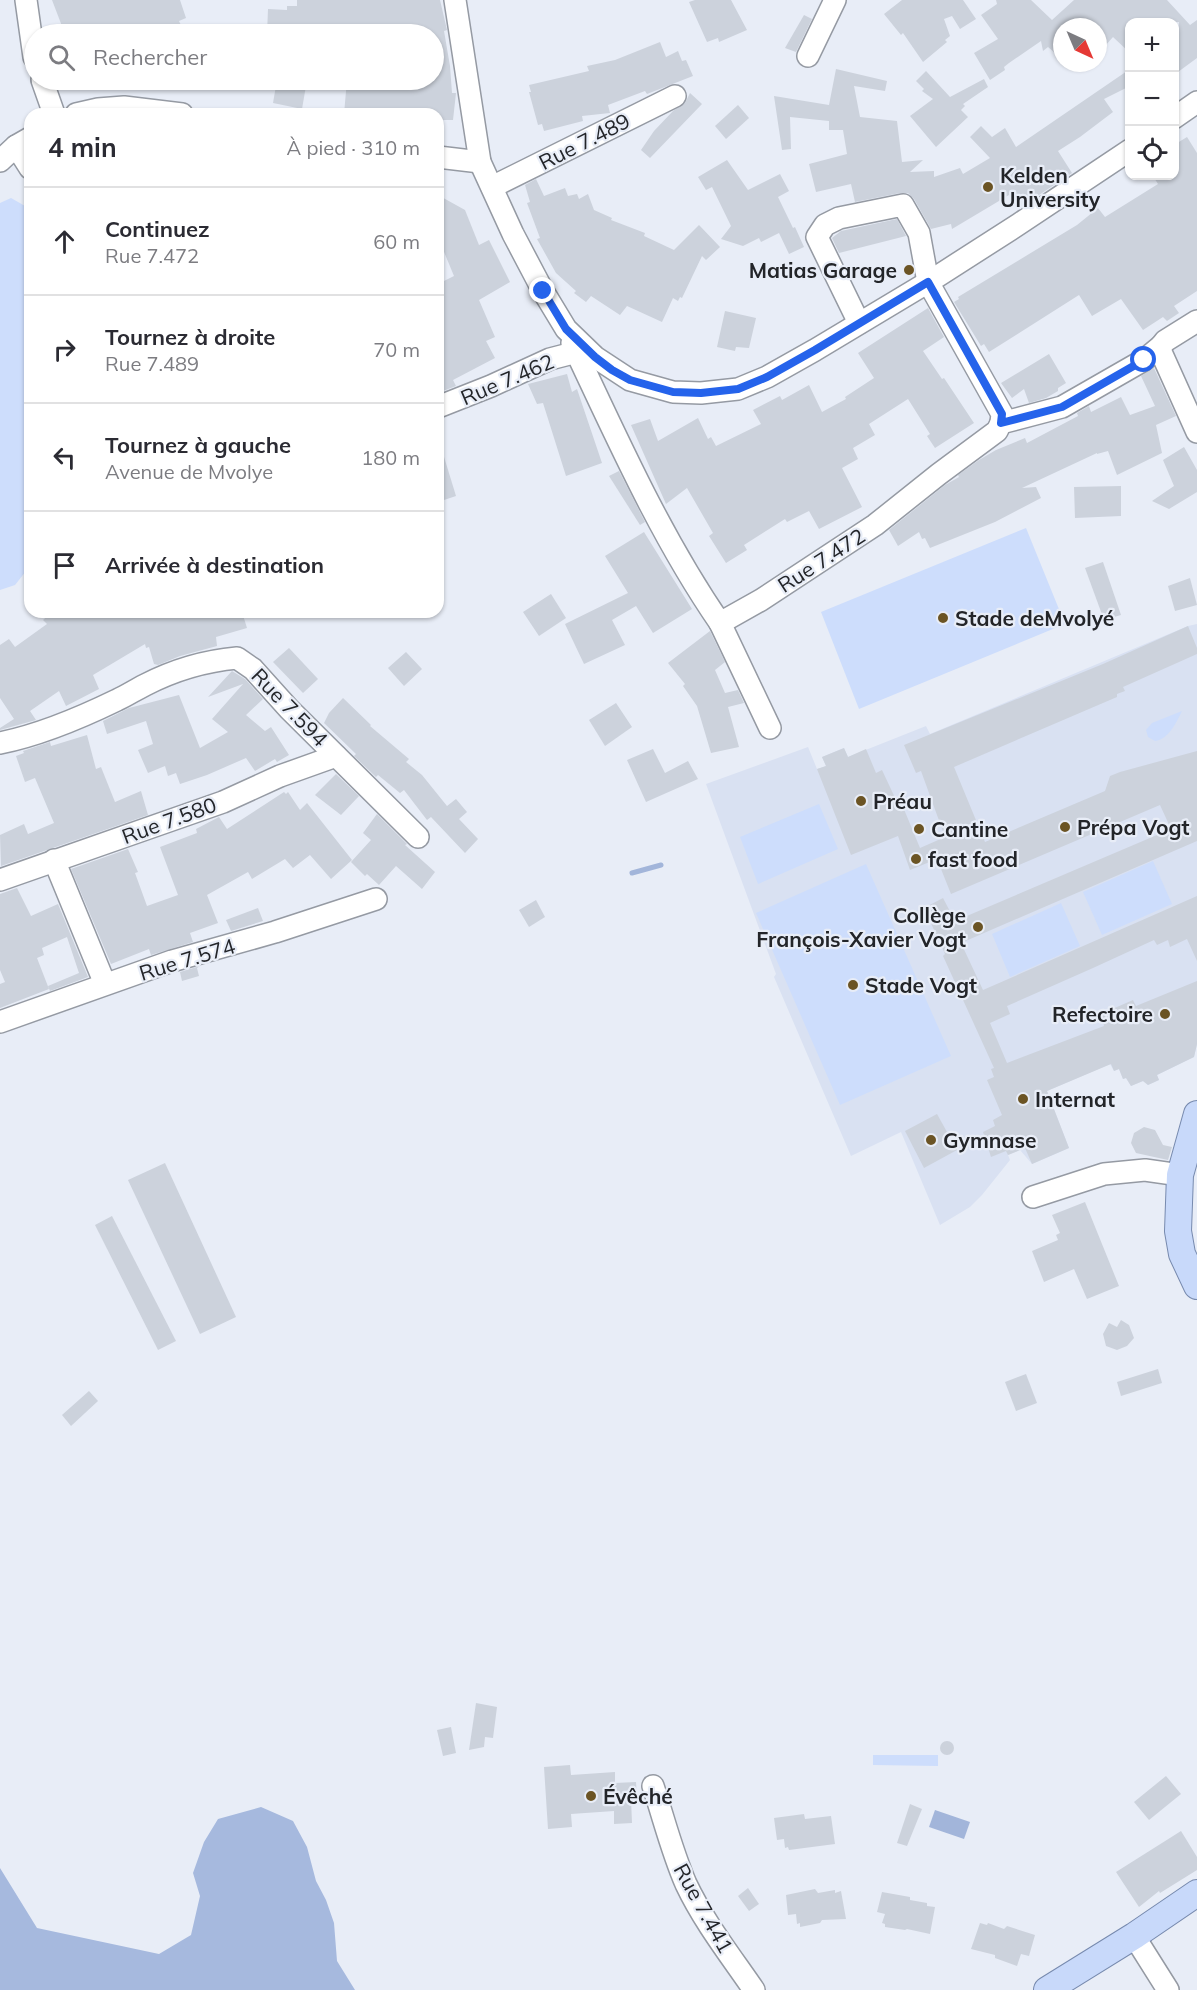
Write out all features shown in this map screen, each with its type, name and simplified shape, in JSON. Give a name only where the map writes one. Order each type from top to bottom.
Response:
[{"type":"main road","points":[[1195,1131],[1180,1175],[1178,1232],[1182,1254],[1197,1286]]},
{"type":"main road","points":[[1047,1990],[1134,1936],[1197,1893]]},
{"type":"street","points":[[26,0],[29,24]]},
{"type":"street","points":[[455,0],[480,162],[513,234],[566,329],[637,482],[693,582],[720,623],[770,728]]},
{"type":"street","points":[[808,56],[835,0]]},
{"type":"street","points":[[46,90],[52,108]]},
{"type":"street","name":"Rue 7.489","points":[[492,187],[675,96]]},
{"type":"street","points":[[1179,115],[1197,102]]},
{"type":"street","points":[[111,108],[131,108]]},
{"type":"street","points":[[0,161],[23,142]]},
{"type":"street","points":[[566,329],[595,357],[630,380],[673,392],[701,393],[738,389],[767,377],[928,282],[1125,153]]},
{"type":"street","points":[[444,158],[480,162]]},
{"type":"street","points":[[859,323],[818,237],[825,225],[839,218],[903,205],[919,233],[928,282],[1002,414],[1001,423]]},
{"type":"street","name":"Rue 7.472","points":[[720,623],[761,600],[875,525],[997,431],[1001,423],[1062,407],[1144,360],[1165,341],[1197,321]]},
{"type":"street","points":[[1161,346],[1161,352],[1197,432]]},
{"type":"street","name":"Rue 7.462","points":[[444,405],[550,359],[577,352]]},
{"type":"street","name":"Rue 7.594","points":[[0,743],[17,740],[50,728],[184,669],[212,660],[237,658],[253,669],[289,709],[418,837]]},
{"type":"street","name":"Rue 7.580","points":[[0,880],[223,801],[280,776],[336,756]]},
{"type":"street","points":[[54,860],[105,984]]},
{"type":"street","name":"Rue 7.574","points":[[0,1022],[182,958],[275,932],[376,899]]},
{"type":"street","points":[[1033,1197],[1104,1174],[1145,1170],[1180,1175]]},
{"type":"street","name":"Rue 7.441","points":[[653,1786],[686,1884],[711,1928],[754,1990]]},
{"type":"street","points":[[1134,1936],[1168,1990]]},
{"type":"shaded area","points":[[11,198],[24,205],[24,574],[15,585],[0,590],[0,203]]},
{"type":"shaded area","name":"Stade deMvolyé","points":[[1026,528],[1065,624],[859,709],[821,612]]},
{"type":"shaded area","name":"Collège François-Xavier Vogt","points":[[1197,624],[1197,1044],[1194,1057],[1157,1075],[1159,1080],[1148,1085],[1143,1081],[1131,1086],[1126,1078],[1123,1079],[1119,1069],[1114,1071],[1110,1064],[1047,1091],[1069,1148],[1032,1164],[1020,1150],[1008,1155],[1010,1160],[982,1195],[970,1207],[940,1225],[901,1132],[851,1156],[774,977],[776,974],[706,784],[808,747],[817,769],[826,766],[822,757],[844,748],[848,757],[926,726],[930,734]]},
{"type":"shaded area","points":[[1182,711],[1172,730],[1164,737],[1155,741],[1148,737],[1146,730],[1152,723]]},
{"type":"shaded area","points":[[819,804],[838,849],[758,884],[740,837]]},
{"type":"shaded area","points":[[1153,861],[1172,904],[1102,935],[1083,892]]},
{"type":"shaded area","name":"Stade Vogt","points":[[866,864],[951,1056],[840,1105],[756,913]]},
{"type":"shaded area","points":[[1061,903],[1080,946],[1010,977],[992,934]]},
{"type":"shaded area","points":[[873,1755],[938,1755],[938,1766],[873,1765]]},
{"type":"shaded area","points":[[261,1807],[293,1821],[307,1847],[316,1881],[334,1923],[337,1961],[355,1990],[0,1990],[0,1868],[37,1928],[159,1954],[191,1935],[200,1896],[193,1873],[204,1842],[218,1819]]},
{"type":"shaded area","points":[[935,1810],[970,1822],[964,1839],[929,1827]]},
{"type":"building","points":[[52,0],[180,0],[186,18],[179,21],[180,24],[61,24]]},
{"type":"building","points":[[297,0],[440,0],[447,30],[444,31],[444,24],[267,24],[268,9],[287,10],[287,6],[297,6]]},
{"type":"building","points":[[731,0],[747,30],[719,42],[718,38],[707,42],[689,2]]},
{"type":"building","points":[[902,0],[963,0],[976,19],[960,29],[952,16],[944,19],[950,36],[945,40],[947,42],[923,62],[903,33],[901,35],[884,14]]},
{"type":"building","points":[[996,0],[1031,0],[1053,19],[1053,51],[1048,47],[1043,51],[1041,41],[1009,63],[1004,67],[1005,70],[990,80],[974,53],[998,39],[981,15],[997,4]]},
{"type":"building","points":[[1074,0],[1167,0],[1190,25],[1197,20],[1197,58],[1179,71],[1179,18],[1125,18],[1125,48],[1113,37],[1107,44],[1107,18],[1054,18]]},
{"type":"building","points":[[804,15],[812,19],[796,52],[785,48]]},
{"type":"building","points":[[444,31],[452,93],[456,93],[453,120],[444,120],[444,108],[345,108],[346,90],[444,90]]},
{"type":"building","points":[[660,42],[666,57],[678,51],[682,61],[686,60],[693,76],[647,94],[645,91],[608,105],[610,113],[582,116],[583,121],[544,131],[542,124],[538,125],[529,85],[589,71],[587,66],[615,60]]},
{"type":"building","points":[[836,69],[887,81],[885,91],[854,86],[860,117],[897,121],[902,162],[923,160],[910,172],[934,171],[934,177],[960,168],[963,174],[990,158],[970,137],[981,126],[992,137],[1005,128],[1016,147],[1125,72],[1125,88],[1104,99],[1113,112],[1058,151],[1072,173],[1018,209],[1009,195],[952,229],[951,224],[931,229],[914,199],[908,193],[855,202],[851,184],[816,192],[809,164],[847,154],[843,130],[829,130],[829,121],[790,117],[791,149],[782,150],[774,96],[829,105]]},
{"type":"building","points":[[926,71],[950,97],[984,79],[988,87],[963,104],[965,106],[961,110],[968,117],[936,147],[910,116],[933,99],[922,91],[924,89],[916,81]]},
{"type":"building","points":[[275,90],[305,90],[302,108],[273,103]]},
{"type":"building","points":[[690,93],[702,104],[650,158],[641,150],[654,131],[673,111],[685,103]]},
{"type":"building","points":[[738,105],[749,118],[726,139],[715,126]]},
{"type":"building","points":[[1187,137],[1197,153],[1197,291],[1174,306],[1179,313],[1167,321],[1163,317],[1143,330],[1121,299],[1092,316],[1079,295],[989,352],[984,344],[981,346],[954,302],[959,299],[958,297],[1077,225],[1098,208],[1105,217],[1158,184],[1156,180],[1179,180],[1179,142]]},
{"type":"building","points":[[727,160],[748,190],[780,174],[789,191],[778,197],[804,247],[789,254],[779,233],[761,242],[759,238],[743,246],[721,239],[731,226],[712,187],[706,190],[698,177]]},
{"type":"building","points":[[536,179],[544,196],[565,188],[568,196],[577,194],[579,199],[588,194],[594,210],[612,218],[611,220],[645,233],[644,236],[674,250],[699,225],[720,247],[706,260],[702,256],[682,298],[680,297],[678,301],[673,298],[662,322],[627,306],[620,315],[591,296],[586,302],[574,293],[576,291],[556,273],[537,239],[540,238],[527,203],[530,202],[525,185]]},
{"type":"building","points":[[444,198],[465,210],[479,245],[489,240],[510,282],[479,300],[495,337],[486,341],[495,358],[453,380],[456,386],[444,391],[444,281],[454,276],[444,252]]},
{"type":"building","points":[[897,219],[906,236],[839,253],[832,238],[841,231]]},
{"type":"building","points":[[928,308],[944,337],[923,351],[974,423],[935,448],[927,436],[930,434],[908,399],[869,424],[875,435],[853,448],[858,459],[842,468],[862,507],[819,529],[809,511],[787,522],[785,519],[744,545],[747,550],[726,563],[709,536],[713,533],[687,488],[666,504],[631,425],[650,419],[658,441],[698,418],[708,439],[711,437],[716,446],[761,424],[753,410],[780,396],[782,400],[809,385],[822,412],[846,399],[845,397],[874,378],[858,353]]},
{"type":"building","points":[[725,311],[756,318],[749,348],[736,347],[735,351],[717,347]]},
{"type":"building","points":[[1049,354],[1066,383],[1046,398],[1029,403],[1024,389],[1012,398],[1001,383]]},
{"type":"building","points":[[1154,368],[1176,416],[1156,425],[1162,453],[1117,475],[1108,451],[1097,453],[1022,488],[1036,487],[1041,498],[995,522],[930,548],[919,532],[898,546],[889,530],[945,485],[959,477],[958,475],[996,450],[1025,438],[1027,443],[1078,416],[1077,413],[1089,406],[1091,412],[1121,397],[1130,415],[1155,406],[1141,376]]},
{"type":"building","points":[[567,374],[572,392],[577,389],[602,463],[566,476],[543,403],[537,404],[528,384]]},
{"type":"building","points":[[1184,447],[1197,470],[1197,492],[1169,509],[1152,501],[1174,486],[1163,460]]},
{"type":"building","points":[[444,457],[456,496],[444,500]]},
{"type":"building","points":[[619,471],[645,522],[640,525],[609,476]]},
{"type":"building","points":[[1121,486],[1121,516],[1075,518],[1074,487]]},
{"type":"building","points":[[644,532],[692,609],[653,633],[636,606],[612,620],[625,645],[584,664],[565,624],[628,593],[605,556]]},
{"type":"building","points":[[1103,562],[1121,615],[1104,620],[1085,568]]},
{"type":"building","points":[[1190,578],[1197,605],[1175,611],[1168,586]]},
{"type":"building","points":[[551,594],[566,618],[539,636],[523,612]]},
{"type":"building","points":[[45,618],[244,618],[247,628],[216,637],[217,646],[180,656],[158,665],[154,664],[149,647],[146,648],[145,644],[93,675],[99,689],[66,706],[59,691],[30,711],[36,720],[0,730],[14,719],[0,698],[0,645],[9,639],[15,647],[47,624],[43,620]]},
{"type":"building","points":[[1188,626],[1197,648],[1197,654],[1123,687],[1125,691],[1117,694],[1117,697],[954,767],[985,842],[1105,791],[1110,776],[1197,751],[1197,841],[961,943],[983,990],[1197,896],[1197,961],[1187,939],[1170,947],[1168,940],[1157,945],[1154,940],[1007,1006],[1010,1014],[990,1023],[1007,1063],[1104,1026],[1101,1014],[1133,1000],[1136,1006],[1197,981],[1197,1044],[1194,1057],[1157,1075],[1159,1080],[1148,1085],[1143,1081],[1131,1086],[1126,1078],[1123,1079],[1119,1069],[1114,1071],[1111,1064],[1047,1091],[1069,1148],[1032,1164],[1025,1148],[1008,1155],[1006,1151],[991,1157],[983,1132],[995,1126],[993,1120],[1002,1115],[987,1080],[994,1077],[991,1069],[994,1068],[943,956],[945,954],[924,908],[943,898],[955,921],[1171,829],[1160,805],[951,894],[937,859],[910,870],[898,836],[851,855],[817,769],[826,766],[822,757],[844,748],[848,757],[866,749],[876,773],[882,770],[897,802],[901,802],[920,848],[945,837],[921,771],[916,773],[904,745],[1103,664]]},
{"type":"building","points":[[710,631],[725,662],[715,670],[725,693],[738,690],[744,703],[728,707],[739,747],[711,753],[697,706],[683,686],[685,684],[668,663]]},
{"type":"building","points":[[289,648],[318,679],[303,693],[273,662]]},
{"type":"building","points":[[406,652],[422,669],[404,686],[388,668]]},
{"type":"building","points":[[232,671],[245,679],[263,699],[246,715],[265,731],[271,727],[289,755],[277,762],[275,759],[255,771],[246,758],[180,784],[176,773],[168,776],[165,766],[148,773],[138,750],[153,744],[146,721],[107,734],[103,721],[129,708],[179,695],[200,748],[228,732],[212,719],[243,684],[208,697]]},
{"type":"building","points":[[343,698],[370,726],[409,759],[406,762],[422,775],[447,806],[456,799],[467,812],[459,819],[478,839],[465,853],[431,817],[427,820],[404,790],[400,793],[378,775],[376,777],[324,723],[329,713]]},
{"type":"building","points":[[616,703],[632,727],[605,746],[589,720]]},
{"type":"building","points":[[87,735],[96,769],[101,767],[115,802],[141,791],[148,815],[1,866],[0,835],[24,824],[28,834],[54,823],[35,778],[25,782],[16,756],[24,753],[23,751],[50,742],[51,746]]},
{"type":"building","points":[[653,749],[665,773],[688,761],[698,779],[646,802],[627,760]]},
{"type":"building","points":[[336,774],[359,796],[341,815],[315,795]]},
{"type":"building","points":[[284,792],[286,794],[288,792],[300,810],[307,803],[352,860],[331,879],[310,855],[293,868],[285,859],[252,879],[248,872],[207,895],[218,923],[190,933],[193,942],[151,955],[149,949],[111,964],[71,869],[128,849],[138,872],[135,873],[147,906],[178,895],[160,847],[197,833],[196,829],[219,817],[227,829]]},
{"type":"building","points":[[377,814],[407,844],[405,845],[435,872],[422,889],[396,866],[379,885],[367,874],[365,876],[351,862],[371,840],[363,833]]},
{"type":"building","points":[[17,888],[31,916],[58,904],[88,977],[50,991],[48,986],[79,973],[67,937],[42,948],[44,955],[37,958],[49,989],[0,1008],[0,984],[5,982],[0,970],[0,894]]},
{"type":"building","points":[[536,900],[545,917],[529,927],[519,910]]},
{"type":"building","points":[[258,908],[263,921],[231,931],[226,920]]},
{"type":"building","points":[[200,966],[197,968],[199,976],[182,981],[180,972]]},
{"type":"building","name":"Gymnase","points":[[937,1114],[957,1150],[924,1168],[905,1131]]},
{"type":"building","points":[[1144,1127],[1155,1130],[1163,1145],[1172,1147],[1168,1160],[1136,1153],[1131,1143],[1134,1133]]},
{"type":"building","points":[[165,1163],[236,1317],[200,1334],[128,1180]]},
{"type":"building","points":[[1085,1202],[1119,1286],[1087,1299],[1074,1269],[1044,1282],[1032,1251],[1058,1240],[1056,1235],[1060,1233],[1052,1215]]},
{"type":"building","points":[[112,1216],[176,1341],[158,1350],[95,1225]]},
{"type":"building","points":[[1121,1320],[1129,1325],[1134,1338],[1127,1346],[1117,1350],[1106,1346],[1103,1334],[1109,1323],[1117,1327]]},
{"type":"building","points":[[1158,1369],[1162,1383],[1121,1396],[1117,1382]]},
{"type":"building","points":[[1026,1374],[1037,1403],[1016,1411],[1005,1382]]},
{"type":"building","points":[[89,1391],[98,1401],[71,1426],[62,1415]]},
{"type":"building","points":[[476,1703],[497,1707],[493,1738],[485,1737],[484,1747],[469,1750]]},
{"type":"building","points":[[451,1727],[456,1753],[443,1756],[437,1730]]},
{"type":"building","points":[[944,1741],[950,1741],[954,1748],[950,1755],[944,1755],[940,1751],[940,1745]]},
{"type":"building","name":"Évêché","points":[[570,1765],[571,1775],[615,1772],[615,1783],[636,1782],[637,1799],[631,1799],[632,1823],[614,1824],[614,1811],[571,1814],[572,1827],[548,1829],[544,1767]]},
{"type":"building","points":[[1166,1776],[1181,1794],[1149,1820],[1134,1802]]},
{"type":"building","points":[[910,1804],[922,1809],[907,1846],[897,1843]]},
{"type":"building","points":[[804,1814],[805,1819],[831,1816],[835,1844],[789,1850],[788,1847],[785,1848],[784,1839],[777,1840],[774,1818]]},
{"type":"building","points":[[1181,1831],[1197,1857],[1197,1870],[1160,1893],[1159,1891],[1139,1907],[1116,1872]]},
{"type":"building","points":[[748,1888],[759,1904],[749,1911],[738,1896]]},
{"type":"building","points":[[815,1889],[818,1893],[841,1891],[846,1919],[822,1920],[820,1923],[800,1927],[800,1923],[797,1924],[796,1914],[788,1915],[786,1895]]},
{"type":"building","points":[[882,1892],[910,1897],[910,1900],[935,1907],[930,1934],[885,1927],[882,1923],[885,1914],[877,1912]]},
{"type":"building","points":[[980,1923],[987,1925],[988,1923],[1004,1929],[1007,1926],[1035,1935],[1029,1956],[1021,1954],[1017,1966],[995,1958],[995,1955],[971,1949]]},
{"type":"waterway","points":[[632,873],[661,865]]},
{"type":"place","name":"Kelden University","points":[[988,187]]},
{"type":"place","name":"Matias Garage","points":[[909,270]]},
{"type":"place","name":"Stade deMvolyé","points":[[943,618]]},
{"type":"place","name":"Préau","points":[[861,801]]},
{"type":"place","name":"Prépa Vogt","points":[[1065,827]]},
{"type":"place","name":"Cantine","points":[[919,829]]},
{"type":"place","name":"fast food","points":[[916,859]]},
{"type":"place","name":"Collège François-Xavier Vogt","points":[[978,927]]},
{"type":"place","name":"Stade Vogt","points":[[853,985]]},
{"type":"place","name":"Refectoire","points":[[1165,1014]]},
{"type":"place","name":"Internat","points":[[1023,1099]]},
{"type":"place","name":"Gymnase","points":[[931,1140]]},
{"type":"place","name":"Évêché","points":[[591,1796]]},
{"type":"route","points":[[543,291],[566,329],[595,357],[630,380],[673,392],[701,393],[738,389],[767,377],[928,282],[1002,414],[1001,423],[1062,407],[1144,360]]}]
